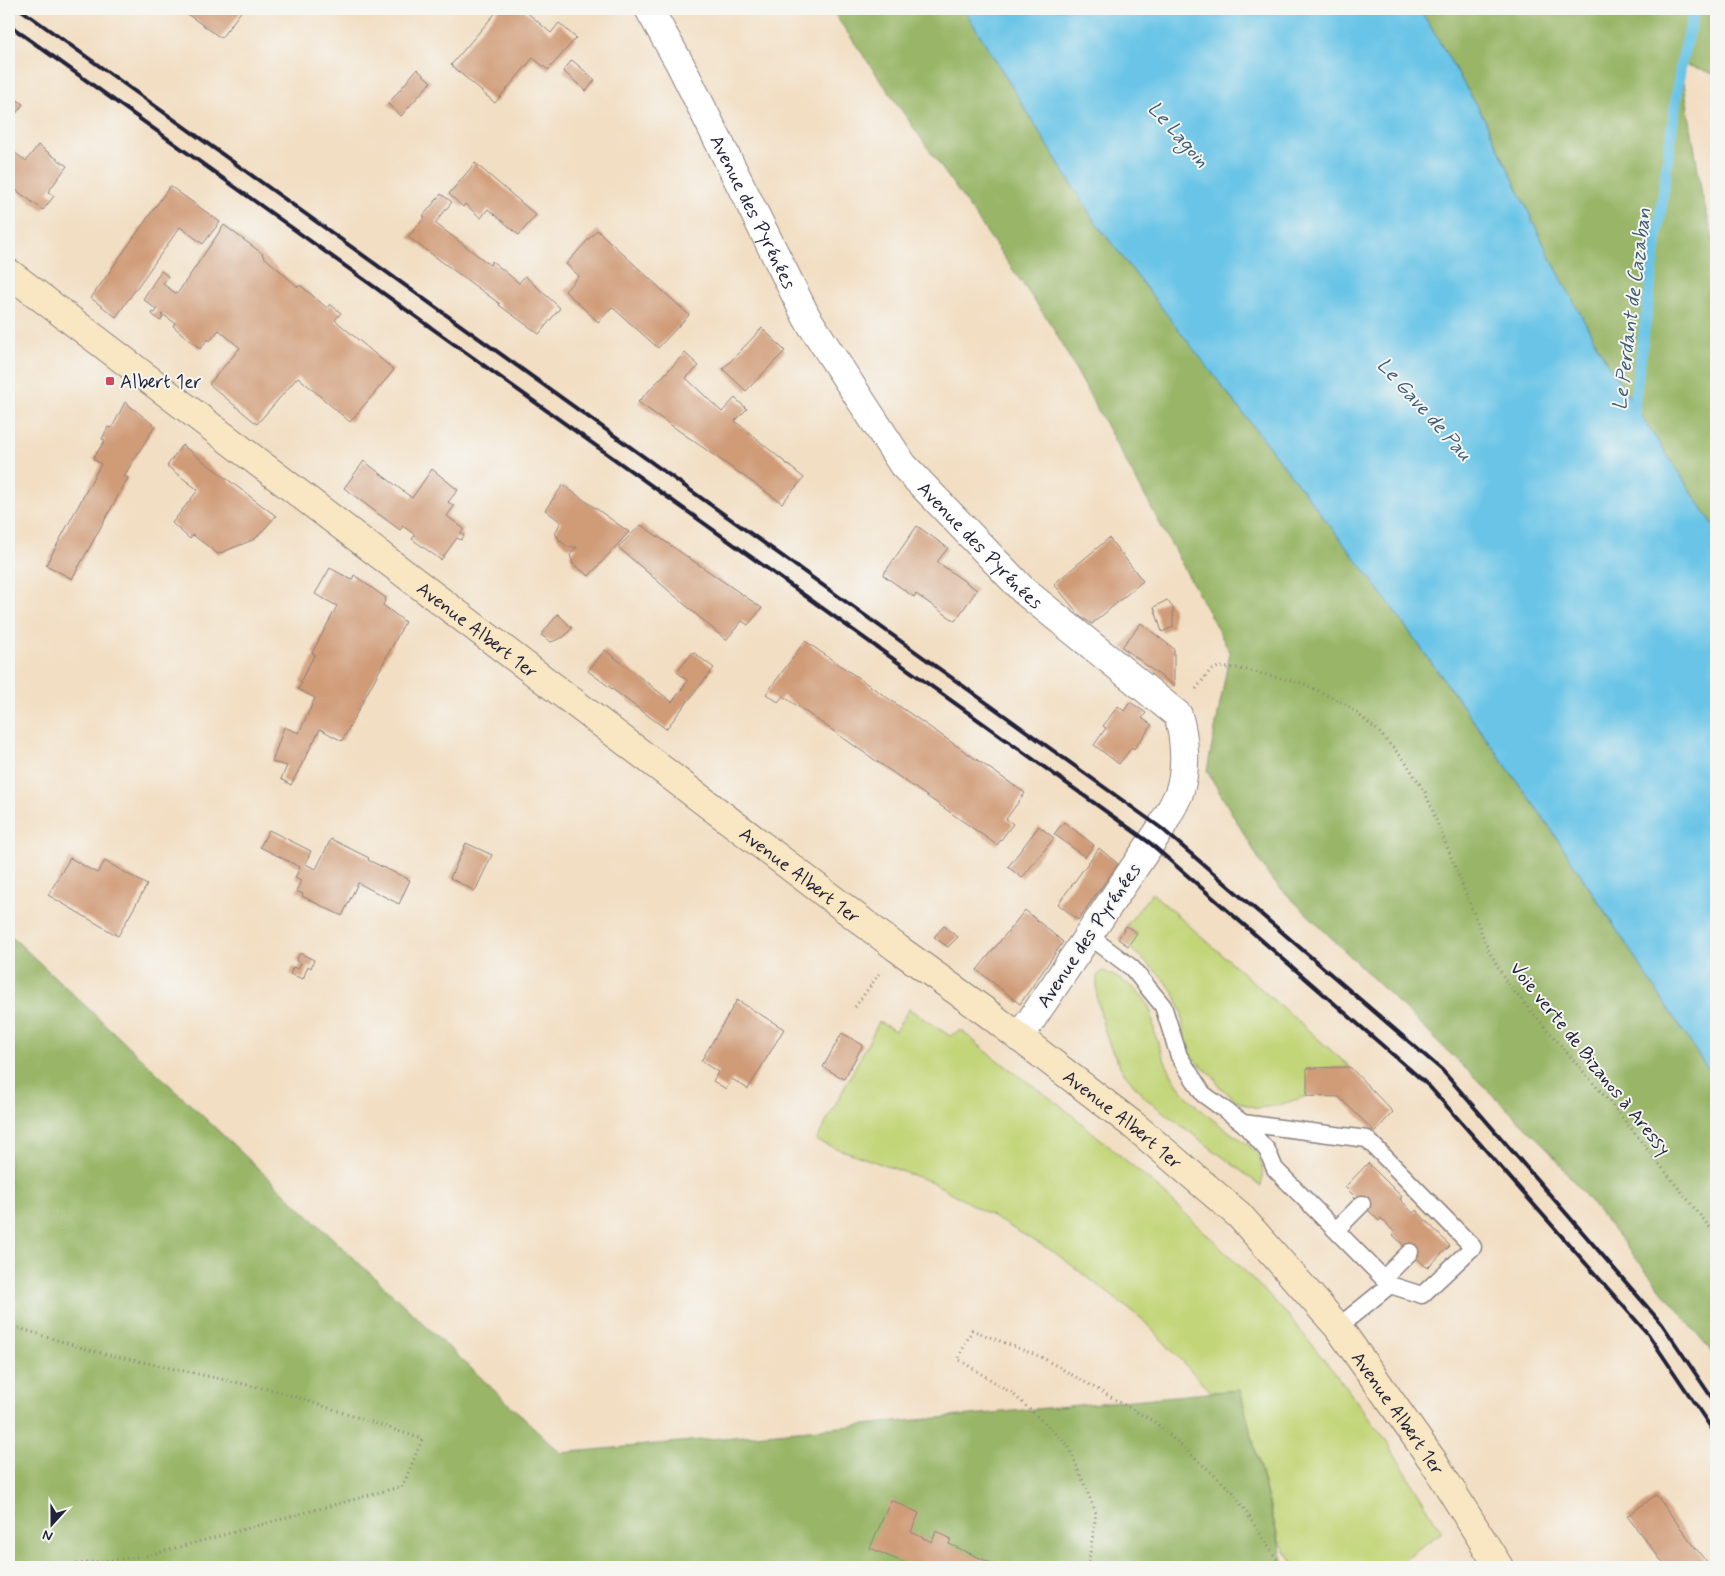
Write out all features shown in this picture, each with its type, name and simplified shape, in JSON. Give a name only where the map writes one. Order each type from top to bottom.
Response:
[{"type":"main road","name":"Avenue Albert 1er","points":[[9,273],[858,918],[986,1012],[1132,1124],[1239,1215],[1338,1327],[1433,1460],[1499,1567]]},
{"type":"street","name":"Avenue des Pyrénées","points":[[649,9],[680,64],[807,318],[903,465],[1024,591],[1178,715],[1182,728],[1184,748],[1183,774],[1179,792],[1161,828],[1019,1038]]},
{"type":"lane","points":[[1088,935],[1132,968],[1163,1006],[1179,1056],[1203,1094],[1242,1123],[1267,1150],[1275,1168],[1387,1281],[1422,1296],[1473,1247],[1439,1223],[1392,1175],[1366,1139],[1242,1123]]},
{"type":"lane","points":[[1336,1230],[1362,1204]]},
{"type":"lane","points":[[1338,1327],[1387,1281],[1410,1252]]},
{"type":"path","name":"Voie verte de Bizanos à Aressy","points":[[1178,715],[1209,672],[1218,667],[1238,668],[1302,683],[1346,705],[1378,731],[1405,762],[1425,792],[1488,949],[1507,983],[1613,1106],[1716,1235]]},
{"type":"path","points":[[855,1007],[880,973]]},
{"type":"path","points":[[9,1325],[96,1352],[281,1392],[422,1439],[404,1486],[146,1556],[51,1567]]},
{"type":"path","points":[[1088,1567],[1096,1513],[1068,1445],[1013,1394],[958,1359],[972,1330],[1042,1357],[1156,1423],[1233,1492],[1282,1567]]},
{"type":"green space","points":[[831,9],[964,9],[1093,219],[1372,580],[1545,820],[1716,1082],[1716,1357],[1546,1147],[1270,878],[1207,771],[1230,652],[1052,326]]},
{"type":"green space","points":[[1420,9],[1716,9],[1716,75],[1681,64],[1702,195],[1716,251],[1716,529],[1598,347],[1549,255],[1484,118]]},
{"type":"green space","points":[[1152,893],[1350,1067],[1308,1069],[1307,1096],[1276,1106],[1257,1108],[1240,1103],[1219,1086],[1214,1077],[1190,1055],[1184,1036],[1182,1012],[1174,993],[1163,978],[1128,946],[1137,933],[1126,926]]},
{"type":"green space","points":[[9,934],[561,1453],[1240,1390],[1285,1567],[9,1567]]},
{"type":"green space","points":[[1103,971],[1128,984],[1144,999],[1151,1012],[1155,1034],[1162,1054],[1176,1082],[1202,1111],[1250,1146],[1255,1152],[1262,1165],[1261,1186],[1145,1098],[1122,1070],[1109,1044],[1097,997],[1097,976]]},
{"type":"green space","points":[[909,1009],[950,1036],[961,1030],[993,1057],[1060,1105],[1154,1184],[1228,1254],[1287,1314],[1338,1377],[1386,1440],[1442,1532],[1393,1567],[1296,1567],[1279,1541],[1240,1390],[1211,1392],[1142,1319],[1054,1252],[932,1182],[816,1141],[879,1022],[895,1031]]},
{"type":"water","points":[[964,9],[1420,9],[1484,118],[1549,255],[1598,347],[1716,529],[1716,1082],[1545,820],[1372,580],[1093,219]]},
{"type":"building","points":[[180,9],[243,9],[221,38]]},
{"type":"building","points":[[499,9],[523,9],[551,33],[559,23],[576,38],[548,70],[533,58],[495,103],[451,65]]},
{"type":"building","points":[[572,60],[595,80],[586,91],[563,71]]},
{"type":"building","points":[[417,69],[431,82],[401,116],[388,104]]},
{"type":"building","points":[[9,94],[23,104],[13,118],[9,115]]},
{"type":"building","points":[[38,145],[67,166],[48,192],[54,196],[43,210],[9,185],[9,153],[11,150],[26,161]]},
{"type":"building","points":[[475,163],[536,215],[519,235],[488,209],[481,218],[465,204],[463,207],[449,194]]},
{"type":"building","points":[[170,186],[220,222],[203,244],[180,227],[116,317],[91,298]]},
{"type":"building","points":[[441,194],[452,202],[435,223],[490,265],[492,261],[519,283],[525,276],[560,308],[539,334],[408,237]]},
{"type":"building","points":[[224,225],[263,254],[298,287],[300,285],[327,308],[330,304],[341,313],[335,320],[394,370],[350,422],[298,377],[257,424],[209,384],[240,348],[219,330],[200,349],[173,326],[175,323],[162,314],[163,317],[160,321],[152,314],[157,310],[143,299],[161,271],[168,276],[163,284],[177,294]]},
{"type":"building","points":[[597,230],[689,315],[658,348],[612,307],[598,322],[565,291],[579,276],[566,264]]},
{"type":"building","points":[[762,328],[785,351],[746,391],[723,369]]},
{"type":"building","points":[[685,353],[699,366],[686,378],[722,412],[735,398],[747,409],[735,421],[804,478],[782,503],[638,402]]},
{"type":"building","points":[[125,402],[155,426],[124,476],[128,478],[72,579],[46,565],[101,464],[93,459],[105,440],[102,439],[108,427],[112,428]]},
{"type":"building","points":[[182,445],[276,516],[255,539],[218,554],[193,535],[190,539],[172,523],[198,490],[167,466]]},
{"type":"building","points":[[364,461],[412,498],[432,469],[458,490],[448,502],[454,506],[447,516],[464,529],[461,533],[464,536],[461,540],[457,538],[441,560],[412,539],[415,535],[403,526],[400,530],[344,488]]},
{"type":"building","points":[[563,485],[629,532],[589,576],[573,564],[570,555],[577,547],[568,547],[560,541],[555,533],[561,522],[545,510]]},
{"type":"building","points":[[641,525],[762,608],[748,625],[742,621],[726,640],[618,547]]},
{"type":"building","points":[[917,526],[948,548],[937,562],[977,590],[955,621],[916,594],[914,597],[883,575]]},
{"type":"building","points":[[1109,538],[1143,581],[1092,624],[1081,617],[1054,584]]},
{"type":"building","points":[[330,568],[352,580],[354,575],[386,598],[383,605],[405,622],[342,741],[320,729],[291,785],[281,779],[287,766],[272,762],[284,727],[299,733],[315,698],[298,689],[315,654],[312,653],[337,606],[315,594]]},
{"type":"building","points":[[1167,600],[1173,608],[1173,627],[1162,632],[1154,607]]},
{"type":"building","points":[[558,614],[572,628],[564,637],[551,642],[541,635]]},
{"type":"building","points":[[1141,623],[1174,649],[1174,686],[1122,647]]},
{"type":"building","points":[[805,641],[1025,793],[1006,819],[1013,824],[997,845],[783,696],[778,702],[766,694]]},
{"type":"building","points":[[605,650],[672,702],[688,681],[677,672],[693,652],[714,668],[666,729],[588,671]]},
{"type":"building","points":[[1130,702],[1146,713],[1142,718],[1152,725],[1134,749],[1132,747],[1119,764],[1094,745],[1106,728],[1103,726],[1118,706],[1124,711]]},
{"type":"building","points":[[1064,822],[1094,845],[1085,857],[1054,834]]},
{"type":"building","points":[[1039,826],[1054,838],[1022,878],[1008,867]]},
{"type":"building","points":[[269,830],[311,851],[305,864],[316,869],[331,839],[369,858],[368,860],[410,880],[399,904],[358,883],[342,916],[302,896],[303,894],[296,891],[301,881],[295,878],[300,867],[260,847]]},
{"type":"building","points":[[466,843],[492,855],[475,891],[450,878]]},
{"type":"building","points":[[1099,848],[1118,864],[1078,920],[1058,904]]},
{"type":"building","points":[[70,858],[97,873],[105,861],[147,885],[118,936],[48,895]]},
{"type":"building","points":[[1025,910],[1063,942],[1020,1004],[977,970]]},
{"type":"building","points":[[944,926],[958,937],[948,947],[934,937]]},
{"type":"building","points":[[1126,926],[1137,933],[1128,946],[1118,939]]},
{"type":"building","points":[[300,953],[314,960],[311,968],[308,966],[303,979],[290,974],[293,967],[298,969],[301,963],[296,961]]},
{"type":"building","points":[[737,1000],[784,1029],[748,1089],[732,1079],[726,1089],[713,1081],[718,1072],[701,1061]]},
{"type":"building","points":[[842,1033],[863,1045],[844,1079],[823,1067]]},
{"type":"building","points":[[1350,1067],[1393,1112],[1375,1132],[1339,1097],[1307,1096],[1307,1068]]},
{"type":"building","points":[[1368,1163],[1402,1197],[1400,1199],[1413,1213],[1416,1210],[1450,1246],[1427,1268],[1392,1234],[1394,1232],[1381,1218],[1379,1221],[1345,1187]]},
{"type":"building","points":[[1656,1495],[1710,1567],[1666,1567],[1627,1516]]},
{"type":"building","points":[[891,1500],[919,1513],[911,1532],[932,1542],[936,1531],[951,1539],[949,1544],[1000,1567],[914,1567],[870,1548]]},
{"type":"waterway","name":"Le Perdant de Cazaban","points":[[1636,419],[1634,405],[1681,64],[1695,9]]},
{"type":"railway","points":[[20,9],[1161,828],[1442,1070],[1662,1324],[1716,1404]]},
{"type":"railway","points":[[9,25],[1150,843],[1429,1086],[1648,1334],[1716,1435]]},
{"type":"place","name":"Albert 1er","points":[[110,381]]},
{"type":"water label","name":"Le Lagoin","points":[[1179,134]]},
{"type":"water label","name":"Le Gave de Pau","points":[[1425,409]]}]
